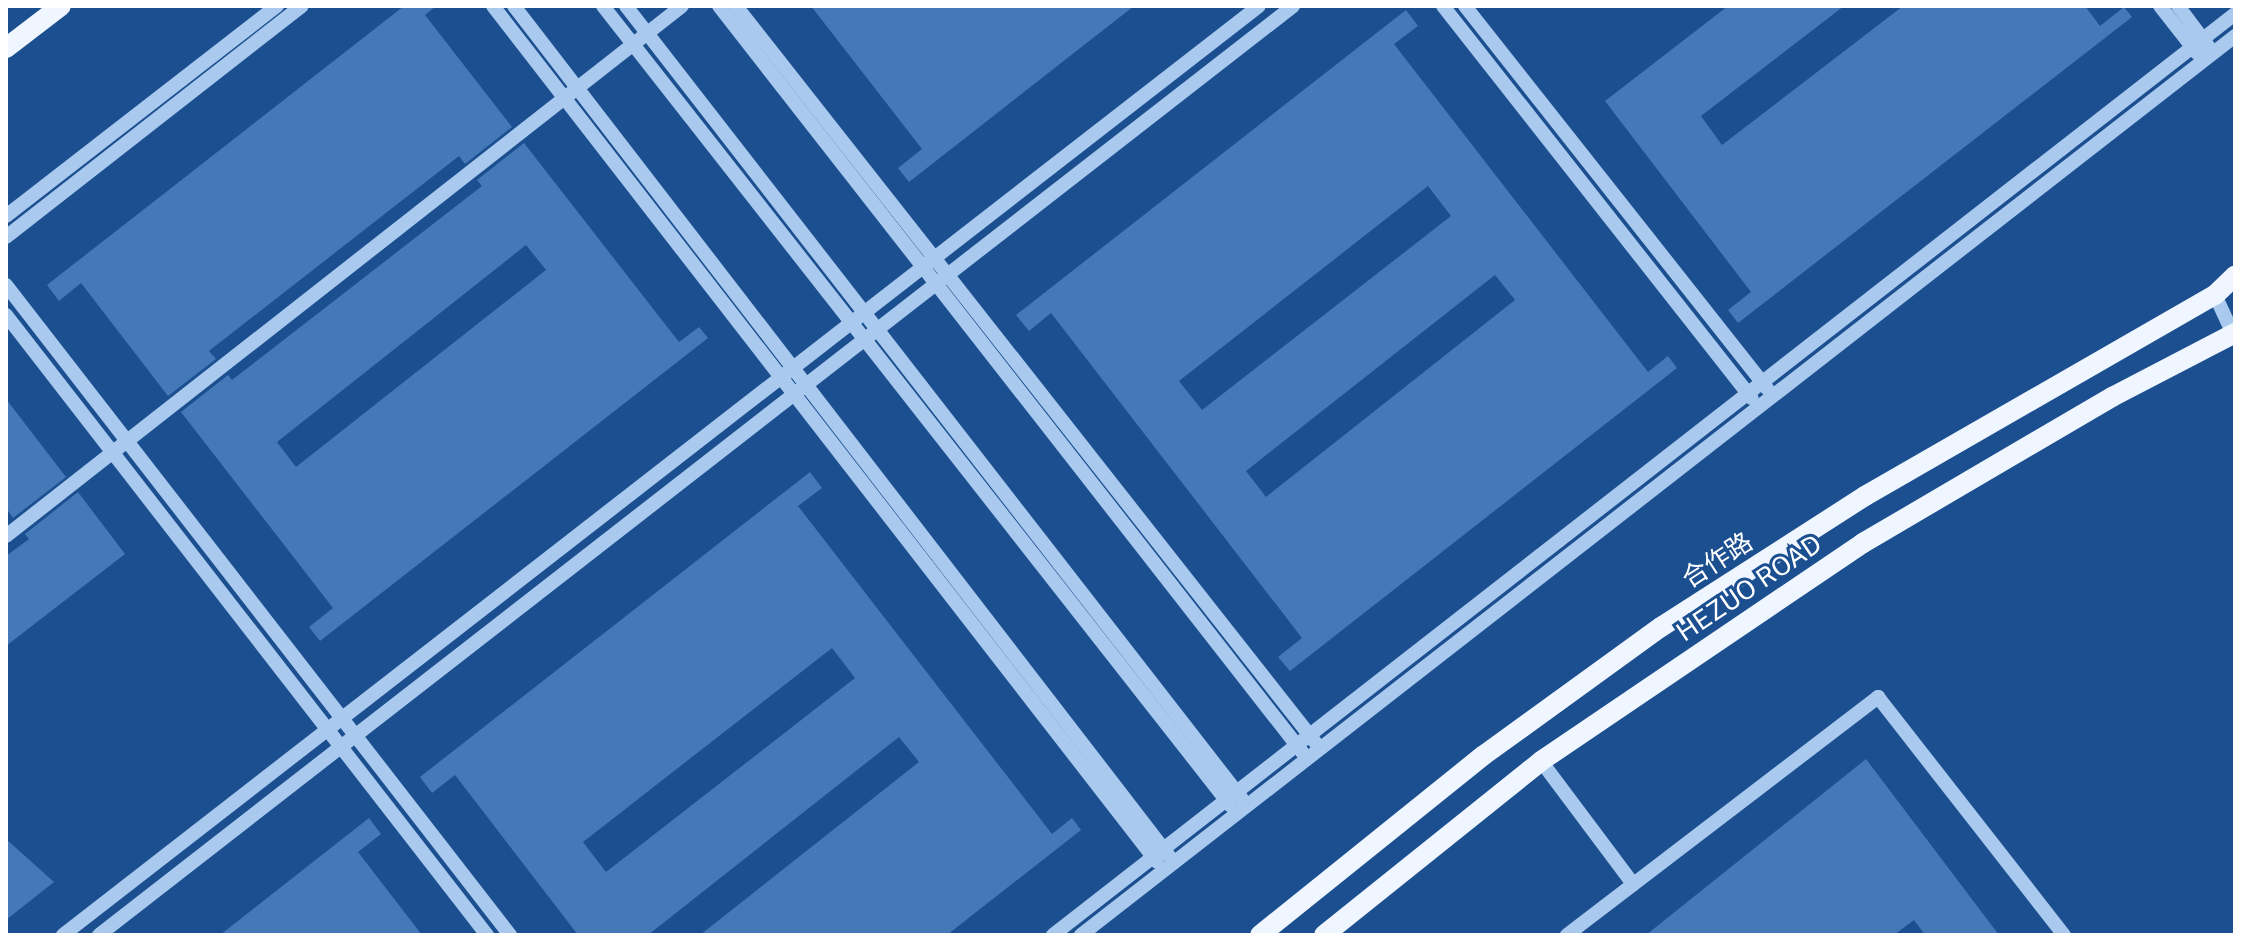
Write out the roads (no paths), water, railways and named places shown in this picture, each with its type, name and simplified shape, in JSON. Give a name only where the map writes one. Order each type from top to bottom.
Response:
[{"type":"main road","points":[[6,48],[61,6]]},
{"type":"main road","name":"合作路","points":[[1260,935],[1484,755],[1661,627],[1865,496],[2215,295],[2235,276]]},
{"type":"main road","name":"HEZUO ROAD","points":[[1324,935],[1541,761],[1863,543],[2112,397],[2234,335]]},
{"type":"street","points":[[6,216],[277,6]]},
{"type":"street","points":[[6,237],[302,6]]},
{"type":"street","points":[[493,6],[572,92]]},
{"type":"street","points":[[514,6],[572,92],[1169,866]]},
{"type":"street","points":[[603,6],[851,322],[1242,809]]},
{"type":"street","points":[[626,6],[864,312],[1231,796]]},
{"type":"street","points":[[6,536],[682,6]]},
{"type":"street","points":[[719,6],[928,262]]},
{"type":"street","points":[[736,6],[1307,759]]},
{"type":"street","points":[[63,935],[1259,6]]},
{"type":"street","points":[[99,935],[1293,6]]},
{"type":"street","points":[[1443,6],[1759,407]]},
{"type":"street","points":[[1465,6],[1773,396]]},
{"type":"street","points":[[2160,6],[2198,43]]},
{"type":"street","points":[[2178,6],[2208,57]]},
{"type":"street","points":[[1053,935],[2235,14]]},
{"type":"street","points":[[1081,935],[2235,36]]},
{"type":"street","points":[[942,280],[1320,749]]},
{"type":"street","points":[[6,285],[510,935]]},
{"type":"street","points":[[2215,295],[2234,335]]},
{"type":"street","points":[[6,315],[487,935]]},
{"type":"street","points":[[1567,935],[1878,697],[2064,935]]},
{"type":"street","points":[[1541,761],[1633,884]]}]
